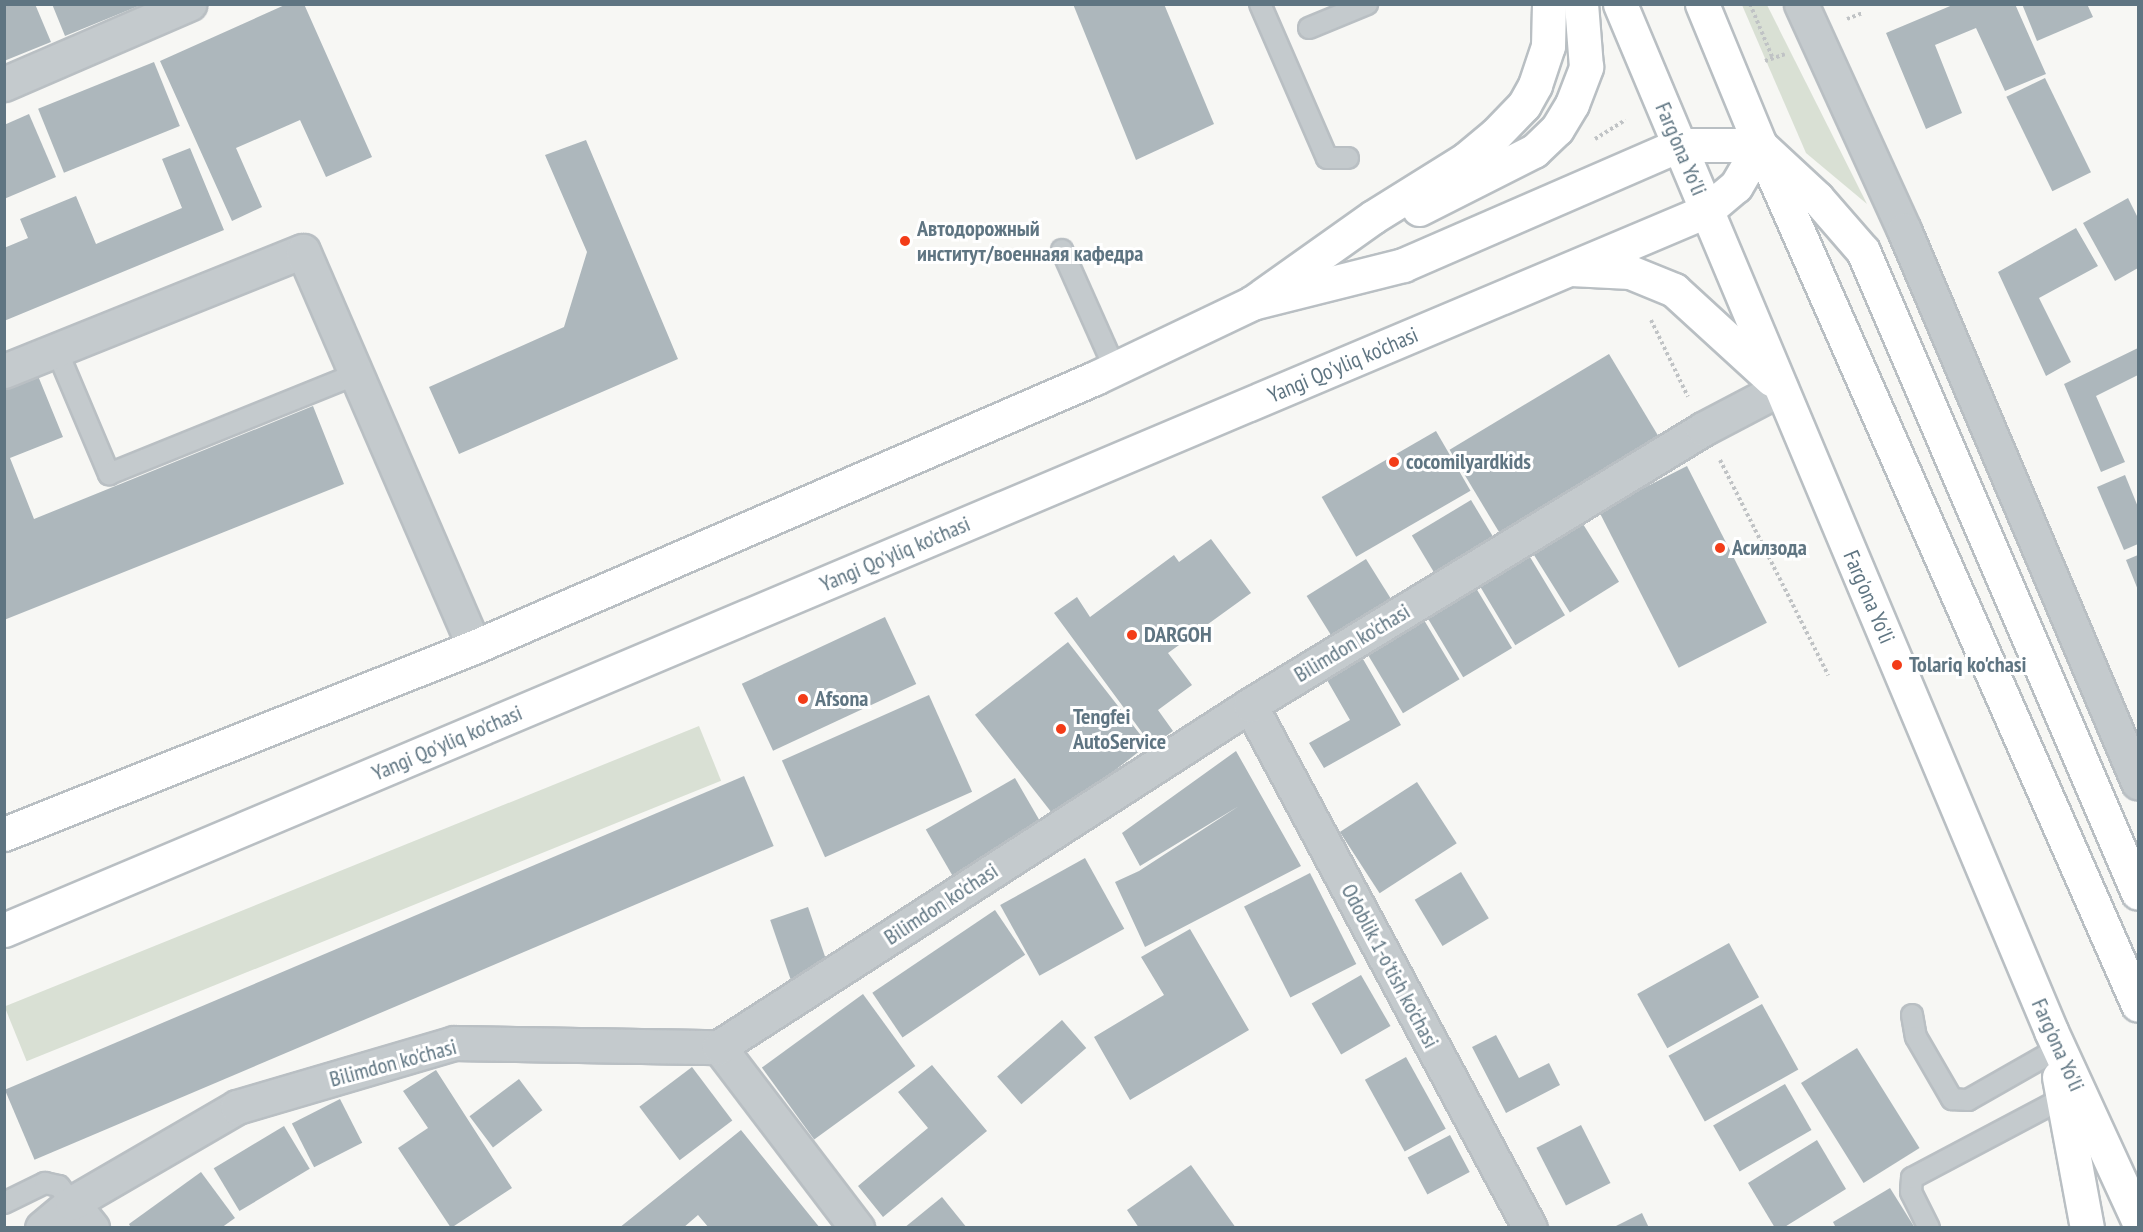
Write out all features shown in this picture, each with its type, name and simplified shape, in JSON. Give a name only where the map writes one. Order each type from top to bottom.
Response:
[{"type":"main road","points":[[4,834],[474,646],[1115,369],[1252,303],[1373,217],[1466,159],[1524,105],[1544,62],[1549,4]]},
{"type":"main road","points":[[1328,251],[1449,196],[1534,151],[1557,129],[1582,81],[1586,42],[1581,4]]},
{"type":"main road","name":"Farg'ona Yo'li","points":[[1620,4],[2053,1041],[2139,1220]]},
{"type":"main road","points":[[1702,4],[1760,145],[2139,1005]]},
{"type":"main road","points":[[1252,303],[1402,265],[1678,145],[1760,145],[1817,198],[1863,252],[2139,893]]},
{"type":"main road","name":"Yangi Qo'yliq ko'chasi","points":[[4,930],[1706,211],[1736,186],[1760,145]]},
{"type":"main road","points":[[1571,269],[1630,272],[1674,290],[1781,388]]},
{"type":"main road","points":[[2053,1041],[2087,1227]]},
{"type":"street","points":[[4,84],[189,4]]},
{"type":"street","points":[[1801,4],[1904,230],[2139,782]]},
{"type":"street","points":[[4,371],[303,252],[474,646]]},
{"type":"street","name":"Bilimdon ko'chasi","points":[[42,1227],[82,1215],[237,1107],[454,1043],[719,1047],[1250,705],[1704,429],[1781,388]]},
{"type":"street","name":"Odoblik 1-o'tish ko'chasi","points":[[1250,705],[1530,1227]]},
{"type":"street","points":[[719,1047],[857,1227]]},
{"type":"lane","points":[[1260,4],[1327,158],[1348,159]]},
{"type":"lane","points":[[1309,28],[1367,4]]},
{"type":"lane","points":[[1062,250],[1115,369]]},
{"type":"lane","points":[[57,351],[109,474],[356,374]]},
{"type":"lane","points":[[1912,1015],[1916,1037],[1952,1099],[1968,1100],[2053,1041]]},
{"type":"lane","points":[[1929,1227],[1911,1192],[1912,1178],[2063,1098]]},
{"type":"lane","points":[[4,1203],[45,1183],[59,1186],[82,1215]]},
{"type":"path","points":[[1750,4],[1773,59]]},
{"type":"path","points":[[1765,61],[1789,52]]},
{"type":"path","points":[[1586,144],[1625,120]]},
{"type":"path","points":[[1648,314],[1828,675]]},
{"type":"shaded area","points":[[1742,5],[1767,5],[1867,204],[1806,153]]},
{"type":"shaded area","points":[[699,726],[721,781],[27,1061],[5,1007]]},
{"type":"building","points":[[4,4],[35,4],[51,42],[4,61]]},
{"type":"building","points":[[52,4],[141,4],[141,5],[65,36]]},
{"type":"building","points":[[287,4],[304,4],[372,157],[326,177],[300,120],[236,148],[262,207],[232,221],[160,61]]},
{"type":"building","points":[[1073,4],[1164,4],[1214,124],[1136,160]]},
{"type":"building","points":[[1955,4],[2015,4],[2046,74],[2005,91],[1976,28],[1935,45],[1962,113],[1926,129],[1886,33]]},
{"type":"building","points":[[2022,4],[2087,4],[2093,17],[2037,41]]},
{"type":"building","points":[[154,62],[180,126],[64,173],[38,109]]},
{"type":"building","points":[[2045,78],[2091,172],[2052,191],[2006,97]]},
{"type":"building","points":[[29,114],[56,177],[4,199],[4,125]]},
{"type":"building","points":[[586,140],[678,359],[459,454],[429,387],[564,327],[587,252],[545,155]]},
{"type":"building","points":[[190,148],[224,230],[4,321],[4,248],[28,238],[20,219],[76,196],[96,244],[182,208],[162,159]]},
{"type":"building","points":[[2128,198],[2138,218],[2138,268],[2115,281],[2083,223]]},
{"type":"building","points":[[2076,228],[2098,266],[2039,298],[2071,362],[2046,376],[1998,272]]},
{"type":"building","points":[[2138,348],[2138,375],[2096,396],[2125,462],[2101,472],[2064,384]]},
{"type":"building","points":[[1609,354],[1661,441],[1502,536],[1450,450]]},
{"type":"building","points":[[34,366],[63,437],[10,458],[34,519],[313,406],[344,484],[4,620],[4,377]]},
{"type":"building","points":[[1436,431],[1470,491],[1356,557],[1322,497]]},
{"type":"building","points":[[1687,466],[1767,623],[1679,668],[1599,511]]},
{"type":"building","points":[[2125,475],[2138,507],[2138,544],[2124,550],[2097,487]]},
{"type":"building","points":[[1471,500],[1496,542],[1437,578],[1412,536]]},
{"type":"building","points":[[1583,524],[1619,582],[1570,612],[1534,555]]},
{"type":"building","name":"DARGOH","points":[[1211,539],[1251,593],[1168,653],[1192,685],[1158,710],[1173,731],[1152,746],[1054,613],[1077,597],[1090,617],[1174,555],[1179,562]]},
{"type":"building","points":[[2138,555],[2138,590],[2126,560]]},
{"type":"building","points":[[1530,557],[1565,615],[1515,645],[1480,587]]},
{"type":"building","points":[[1366,559],[1394,603],[1334,640],[1307,596]]},
{"type":"building","points":[[1476,588],[1512,648],[1463,677],[1427,617]]},
{"type":"building","points":[[885,617],[916,684],[773,751],[742,684]]},
{"type":"building","points":[[1424,620],[1460,679],[1403,713],[1367,654]]},
{"type":"building","name":"Tengfei AutoService","points":[[1068,642],[1148,744],[1055,817],[975,715]]},
{"type":"building","points":[[1363,659],[1401,725],[1324,768],[1309,743],[1350,720],[1327,680]]},
{"type":"building","points":[[929,695],[972,792],[825,857],[782,760]]},
{"type":"building","points":[[1236,751],[1301,866],[1145,947],[1115,882],[1139,871],[1239,806],[1140,866],[1122,833]]},
{"type":"building","points":[[744,776],[774,846],[35,1160],[5,1090]]},
{"type":"building","points":[[1015,778],[1044,829],[955,881],[926,830]]},
{"type":"building","points":[[1417,782],[1457,843],[1380,893],[1340,832]]},
{"type":"building","points":[[1085,858],[1124,929],[1039,976],[1000,905]]},
{"type":"building","points":[[1461,872],[1489,918],[1443,946],[1415,900]]},
{"type":"building","points":[[1310,873],[1356,964],[1290,997],[1244,907]]},
{"type":"building","points":[[808,907],[829,968],[791,981],[770,920]]},
{"type":"building","points":[[995,910],[1025,955],[902,1038],[872,993]]},
{"type":"building","points":[[1190,929],[1249,1030],[1130,1100],[1094,1037],[1164,995],[1141,957]]},
{"type":"building","points":[[1729,943],[1759,997],[1667,1048],[1637,994]]},
{"type":"building","points":[[1361,975],[1390,1026],[1341,1055],[1312,1003]]},
{"type":"building","points":[[863,994],[915,1066],[814,1139],[762,1067]]},
{"type":"building","points":[[1762,1004],[1798,1070],[1705,1121],[1668,1056]]},
{"type":"building","points":[[1062,1020],[1086,1048],[1021,1104],[997,1076]]},
{"type":"building","points":[[1496,1035],[1519,1078],[1549,1063],[1560,1085],[1506,1113],[1472,1047]]},
{"type":"building","points":[[1857,1048],[1920,1148],[1864,1183],[1801,1083]]},
{"type":"building","points":[[1406,1057],[1446,1129],[1405,1152],[1365,1080]]},
{"type":"building","points":[[932,1065],[987,1131],[883,1217],[858,1186],[928,1128],[898,1092]]},
{"type":"building","points":[[692,1067],[732,1121],[680,1160],[639,1107]]},
{"type":"building","points":[[436,1070],[512,1188],[451,1228],[398,1148],[428,1128],[403,1091]]},
{"type":"building","points":[[519,1079],[542,1110],[493,1147],[469,1116]]},
{"type":"building","points":[[1785,1084],[1812,1130],[1740,1171],[1713,1126]]},
{"type":"building","points":[[340,1099],[362,1143],[314,1167],[292,1124]]},
{"type":"building","points":[[1581,1125],[1611,1183],[1566,1206],[1536,1148]]},
{"type":"building","points":[[284,1126],[310,1169],[239,1211],[214,1168]]},
{"type":"building","points":[[741,1130],[820,1228],[709,1228],[698,1215],[683,1228],[619,1228]]},
{"type":"building","points":[[1450,1135],[1470,1172],[1427,1195],[1408,1158]]},
{"type":"building","points":[[1817,1140],[1846,1189],[1783,1228],[1775,1228],[1748,1183]]},
{"type":"building","points":[[1191,1165],[1236,1228],[1139,1228],[1127,1210]]},
{"type":"building","points":[[201,1172],[235,1218],[221,1228],[131,1228],[129,1224]]},
{"type":"building","points":[[1890,1188],[1915,1228],[1836,1228],[1833,1222]]},
{"type":"building","points":[[942,1197],[967,1228],[904,1228]]},
{"type":"building","points":[[1642,1213],[1649,1228],[1612,1228]]},
{"type":"place","name":"Автодорожный институт/военнаяя кафедра","points":[[905,241]]},
{"type":"place","name":"cocomilyardkids","points":[[1394,462]]},
{"type":"place","name":"Асилзода","points":[[1720,548]]},
{"type":"place","name":"DARGOH","points":[[1132,635]]},
{"type":"place","name":"Tolariq ko'chasi","points":[[1897,665]]},
{"type":"place","name":"Afsona","points":[[803,699]]},
{"type":"place","name":"Tengfei AutoService","points":[[1061,729]]}]
